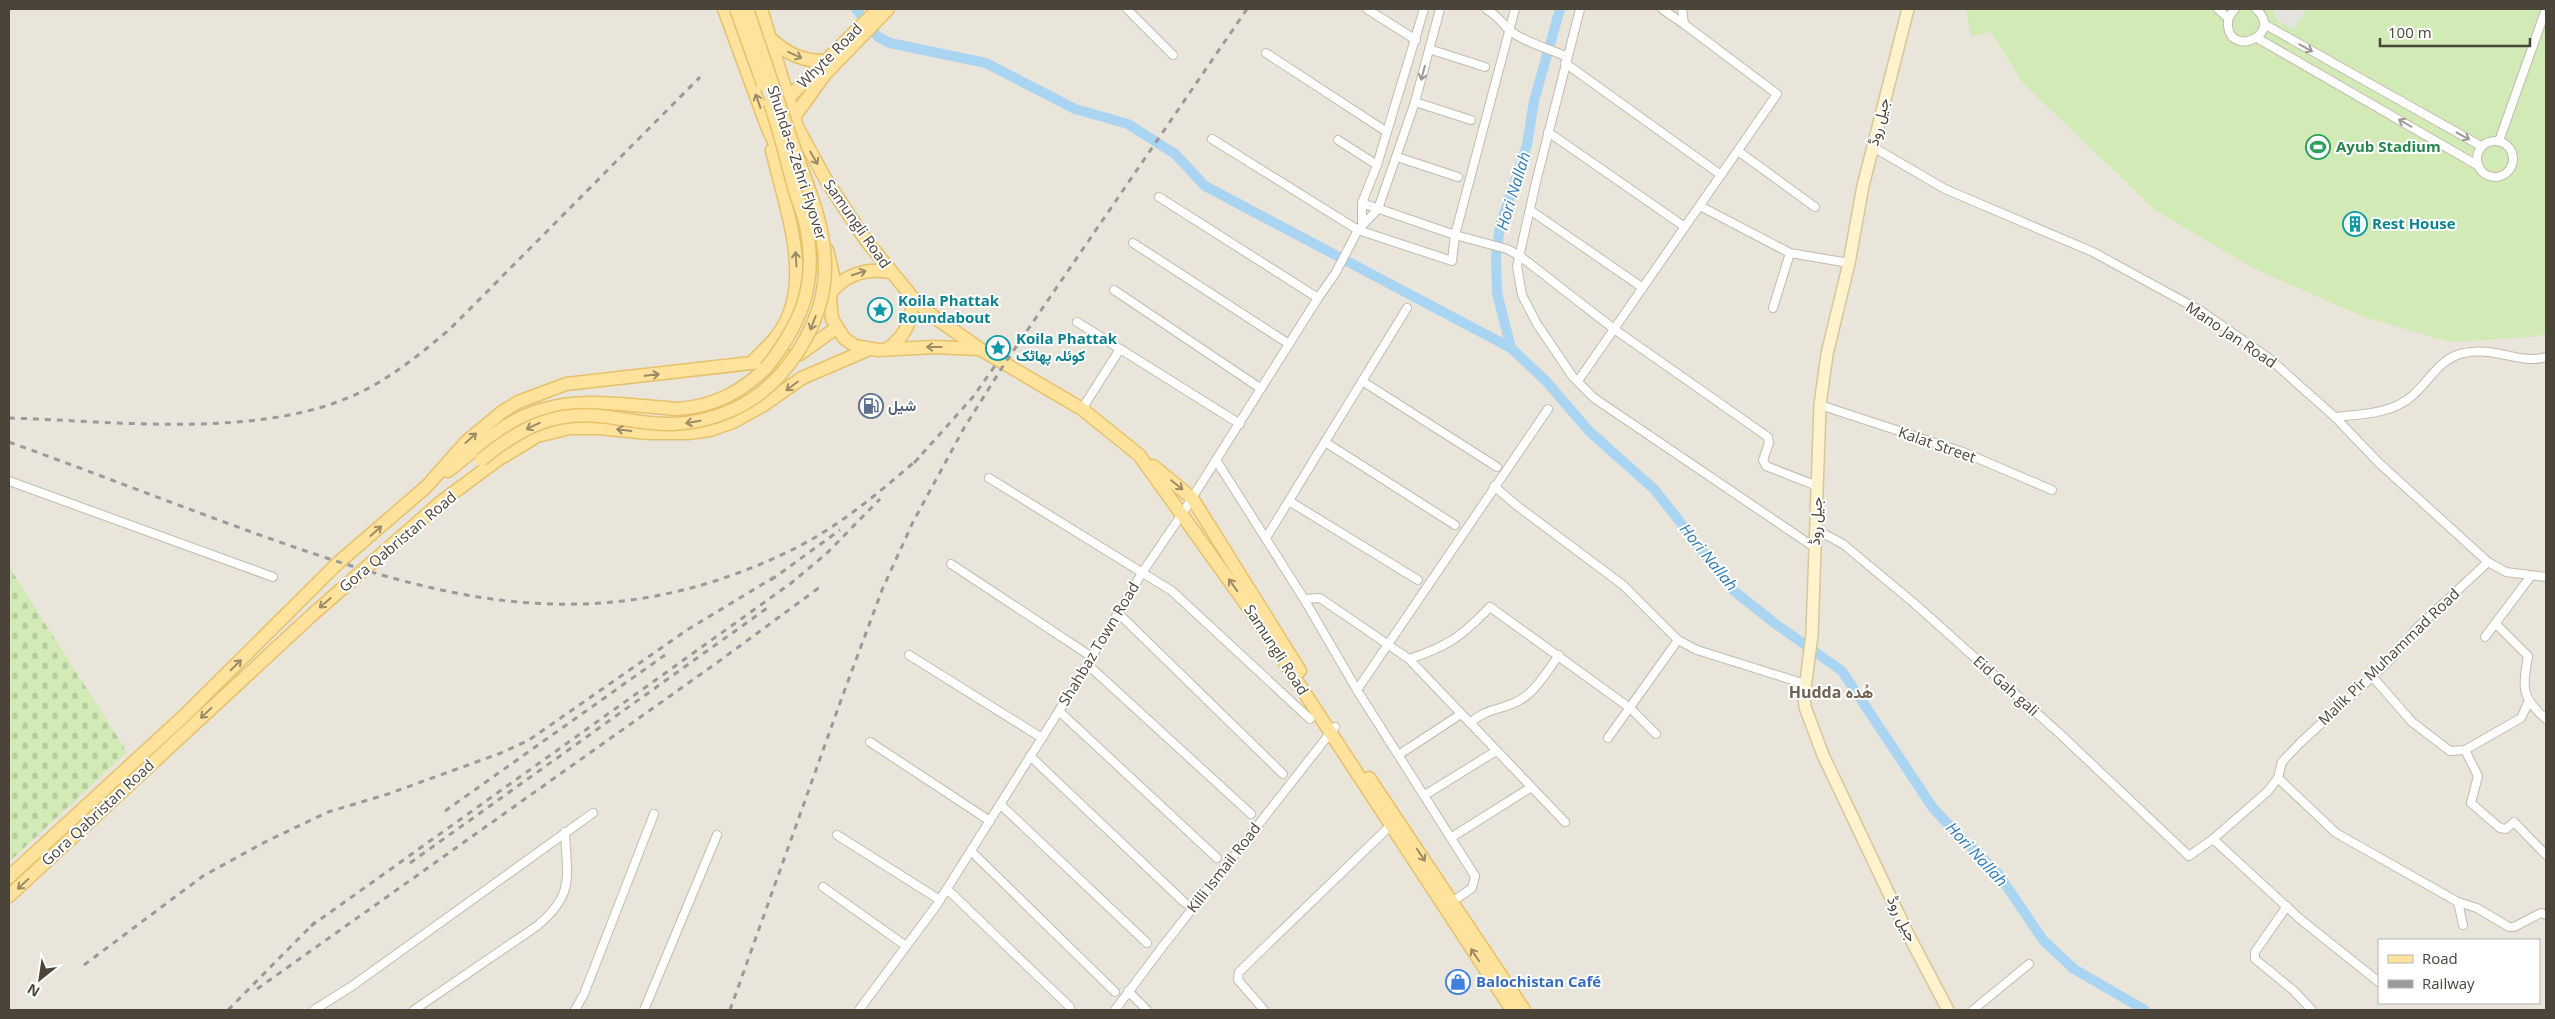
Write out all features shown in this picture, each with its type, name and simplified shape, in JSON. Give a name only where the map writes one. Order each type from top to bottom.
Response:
[{"type":"main road","name":"Samungli Road","points":[[724,9],[768,129],[825,244],[833,275],[830,310],[836,328]]},
{"type":"main road","name":"Shuhda-e-Zehri Flyover","points":[[441,502],[476,457],[515,421],[555,405],[606,402],[678,409],[705,405],[720,400],[750,383],[766,368],[784,345],[799,319],[808,290],[811,260],[807,230],[771,106],[736,9]]},
{"type":"main road","name":"Shuhda-e-Zehri Flyover","points":[[426,487],[525,430],[565,416],[606,416],[671,424],[713,418],[752,400],[766,389],[790,364],[812,327],[826,271],[824,249],[811,196],[747,9]]},
{"type":"main road","name":"Samungli Road","points":[[761,9],[794,117],[826,180],[865,239],[890,272],[930,314],[980,349],[1082,410],[1139,455],[1251,611],[1332,730],[1448,905],[1512,1010]]},
{"type":"main road","name":"Whyte Road","points":[[768,129],[787,98],[878,9]]},
{"type":"main road","name":"Whyte Road","points":[[794,117],[825,74],[888,9]]},
{"type":"main road","name":"جیل روڈ","points":[[1908,9],[1863,186],[1849,263],[1827,354],[1820,405],[1812,636],[1805,684],[1805,707],[1823,755],[1909,936],[1948,1010]]},
{"type":"main road","points":[[770,38],[795,57],[809,61],[824,61]]},
{"type":"main road","points":[[751,363],[767,348],[783,327],[790,312],[797,286],[796,254],[768,129]]},
{"type":"main road","points":[[832,291],[840,283],[858,272],[869,270],[890,272]]},
{"type":"main road","points":[[888,348],[898,341],[910,321],[912,297]]},
{"type":"main road","points":[[836,328],[854,346],[867,350]]},
{"type":"main road","name":"Gora Qabristan Road","points":[[9,877],[186,714],[339,562],[426,487],[467,441],[502,412],[533,394],[566,384],[778,360],[800,354],[836,328]]},
{"type":"main road","name":"Samungli Road","points":[[867,350],[934,347],[980,349]]},
{"type":"main road","name":"Gora Qabristan Road","points":[[9,896],[312,615],[441,502],[496,461],[537,436],[570,428],[598,428],[649,433],[688,433],[710,430],[732,422],[762,406],[808,375],[867,350]]},
{"type":"main road","points":[[1139,455],[1192,498],[1332,730]]},
{"type":"main road","name":"Samungli Road","points":[[1332,730],[1390,826],[1524,1010]]},
{"type":"street","points":[[1127,9],[1173,55]]},
{"type":"street","points":[[1367,9],[1416,40]]},
{"type":"street","points":[[1360,227],[1362,203],[1377,165],[1424,9]]},
{"type":"street","points":[[1360,227],[1378,209],[1415,102],[1440,9]]},
{"type":"street","points":[[1486,9],[1498,16],[1510,30],[1531,42],[1558,52],[1566,60],[1721,175]]},
{"type":"street","points":[[1212,139],[1360,227],[1452,261],[1455,235],[1515,9]]},
{"type":"street","points":[[1580,9],[1548,132],[1517,266],[1522,295],[1537,324],[1578,381],[1594,398],[1814,547]]},
{"type":"street","points":[[1578,381],[1777,94],[1662,9]]},
{"type":"street","points":[[1682,9],[1684,24]]},
{"type":"street","points":[[2218,9],[2230,12],[2228,30],[2236,40],[2247,42],[2257,38],[2264,24]]},
{"type":"street","points":[[2499,141],[2546,9]]},
{"type":"street","points":[[2259,10],[2264,24],[2481,146]]},
{"type":"street","points":[[2257,38],[2477,165],[2485,175],[2497,177],[2508,172],[2513,160],[2510,148],[2499,141],[2490,141],[2481,146],[2476,155],[2477,165]]},
{"type":"street","points":[[1430,49],[1485,67]]},
{"type":"street","points":[[1266,54],[1387,132]]},
{"type":"street","points":[[1415,102],[1471,120]]},
{"type":"street","points":[[1548,132],[1685,227]]},
{"type":"street","points":[[1338,140],[1377,165]]},
{"type":"street","name":"Mano Jan Road","points":[[1873,147],[1945,189],[2093,252],[2201,311],[2270,359],[2336,417],[2378,463],[2488,562],[2506,572],[2546,576]]},
{"type":"street","points":[[1738,150],[1816,207]]},
{"type":"street","points":[[1397,157],[1458,177]]},
{"type":"street","points":[[1159,197],[1318,298]]},
{"type":"street","points":[[1362,203],[1455,235],[1507,249],[1520,256],[1614,329],[1768,437],[1769,443],[1763,460],[1766,466],[1818,486]]},
{"type":"street","points":[[1700,206],[1790,253],[1849,263]]},
{"type":"street","points":[[1530,210],[1643,288]]},
{"type":"street","name":"Shahbaz Town Road","points":[[859,1010],[940,900],[1042,738],[1142,573],[1182,514],[1240,424],[1260,388],[1335,274],[1360,227]]},
{"type":"street","points":[[1133,243],[1289,344]]},
{"type":"street","points":[[1773,308],[1790,253]]},
{"type":"street","points":[[1114,290],[1260,388]]},
{"type":"street","points":[[1266,538],[1407,308]]},
{"type":"street","points":[[1077,322],[1240,424]]},
{"type":"street","points":[[1082,410],[1120,349]]},
{"type":"street","points":[[2336,417],[2383,411],[2411,397],[2443,362],[2462,353],[2487,350],[2536,360],[2546,356]]},
{"type":"street","points":[[1362,381],[1497,467]]},
{"type":"street","name":"Kalat Street","points":[[1820,405],[1963,452],[2052,490]]},
{"type":"street","points":[[1357,690],[1548,409]]},
{"type":"street","points":[[1325,442],[1454,525]]},
{"type":"street","points":[[1216,460],[1304,599],[1357,690],[1400,754],[1475,876],[1472,888],[1448,905]]},
{"type":"street","points":[[989,478],[1172,591],[1310,719]]},
{"type":"street","points":[[9,481],[273,577]]},
{"type":"street","points":[[1494,486],[1516,505],[1623,585],[1678,640],[1697,650],[1805,684]]},
{"type":"street","points":[[1289,501],[1418,580]]},
{"type":"street","name":"Eid Gah gali","points":[[1815,530],[1843,544],[1915,604],[2066,739],[2187,855]]},
{"type":"street","name":"Malik Pir Muhammad Road","points":[[2187,855],[2192,855],[2213,839],[2267,792],[2278,778],[2282,762],[2371,675],[2389,661],[2416,629],[2488,562]]},
{"type":"street","points":[[951,564],[1089,660],[1251,814]]},
{"type":"street","points":[[2485,638],[2531,576]]},
{"type":"street","points":[[1304,599],[1320,598],[1409,659],[1530,788],[1565,822]]},
{"type":"street","points":[[1409,659],[1439,650],[1469,629],[1490,607],[1630,708],[1656,734]]},
{"type":"street","points":[[1118,613],[1283,774]]},
{"type":"street","points":[[2496,624],[2528,656],[2524,680],[2525,695],[2546,719]]},
{"type":"street","points":[[1608,738],[1678,640]]},
{"type":"street","points":[[909,655],[1042,738]]},
{"type":"street","points":[[1470,723],[1483,712],[1520,700],[1534,688],[1559,655]]},
{"type":"street","points":[[2371,675],[2412,722],[2450,751],[2465,750],[2521,718],[2529,700]]},
{"type":"street","points":[[1059,710],[1217,858]]},
{"type":"street","points":[[1400,754],[1461,714]]},
{"type":"street","name":"Killi Ismail Road","points":[[1115,1010],[1332,730]]},
{"type":"street","points":[[870,742],[990,821]]},
{"type":"street","points":[[2465,750],[2478,776],[2471,803],[2500,828],[2506,829],[2514,822],[2546,855]]},
{"type":"street","points":[[1426,795],[1496,751]]},
{"type":"street","points":[[1030,756],[1185,903]]},
{"type":"street","points":[[2278,778],[2336,833],[2458,902],[2477,908],[2509,927],[2514,927],[2541,913],[2546,915]]},
{"type":"street","points":[[1452,838],[1530,788]]},
{"type":"street","points":[[1000,804],[1147,943]]},
{"type":"street","points":[[315,1010],[352,986],[593,813]]},
{"type":"street","points":[[575,1010],[584,994],[654,814]]},
{"type":"street","points":[[1264,1010],[1238,980],[1239,972],[1390,826]]},
{"type":"street","points":[[414,1010],[538,926],[553,912],[565,893],[568,881],[565,832]]},
{"type":"street","points":[[644,1010],[717,835]]},
{"type":"street","points":[[837,835],[940,900]]},
{"type":"street","points":[[2213,839],[2287,906],[2378,981]]},
{"type":"street","points":[[971,851],[1115,992]]},
{"type":"street","points":[[823,886],[906,946]]},
{"type":"street","points":[[947,889],[1070,1007]]},
{"type":"street","points":[[2458,902],[2463,925]]},
{"type":"street","points":[[2287,906],[2255,952],[2255,959],[2293,990],[2312,1010]]},
{"type":"street","points":[[1973,1010],[2029,964]]},
{"type":"street","points":[[1128,991],[1148,1010]]},
{"type":"shaded area","points":[[9,9],[2546,9],[2546,1010],[9,1010]]},
{"type":"shaded area","points":[[2276,9],[2306,9],[2294,29],[2278,21],[2273,13]]},
{"type":"green space","name":"Ayub Stadium","points":[[1966,9],[2546,9],[2546,333],[2534,337],[2450,342],[2364,317],[2255,269],[2156,211],[2023,83],[1991,32],[1971,36]]},
{"type":"green space","points":[[9,567],[127,752],[9,862]]},
{"type":"waterway","points":[[856,9],[878,37],[890,43],[986,63],[1075,109],[1128,124],[1175,154],[1205,186],[1511,348]]},
{"type":"waterway","name":"Hori Nallah","points":[[1560,9],[1534,101],[1527,145],[1500,226],[1496,256],[1497,293],[1511,348],[1546,381],[1589,431],[1655,490],[1734,591],[1777,625],[1842,671],[1933,808],[1997,872],[2043,940],[2074,969],[2145,1010]]},
{"type":"railway","points":[[730,1010],[882,590],[913,522],[964,428],[1005,363],[1247,9]]},
{"type":"railway","points":[[9,418],[144,424],[239,422],[285,416],[328,405],[367,389],[400,369],[450,329],[700,77]]},
{"type":"railway","points":[[914,463],[973,397],[997,363]]},
{"type":"railway","points":[[9,442],[257,534],[371,572],[427,587],[483,598],[539,603],[596,603],[655,596],[715,581],[744,571],[773,559],[827,530],[863,505],[919,458]]},
{"type":"railway","points":[[311,926],[790,584],[826,554],[880,499]]},
{"type":"railway","points":[[771,580],[840,530]]},
{"type":"railway","points":[[84,965],[203,876],[265,842],[328,812],[388,794],[501,753],[529,740],[687,630],[776,576]]},
{"type":"railway","points":[[257,989],[718,662],[820,587]]},
{"type":"railway","points":[[410,863],[770,606]]},
{"type":"railway","points":[[445,811],[665,655]]},
{"type":"railway","points":[[228,1010],[315,922]]},
{"type":"place","name":"Ayub Stadium","points":[[2318,147]]},
{"type":"place","name":"Rest House","points":[[2355,224]]},
{"type":"place","name":"Koila Phattak Roundabout","points":[[880,310]]},
{"type":"place","name":"Koila Phattak کوئلہ پھاٹک","points":[[998,348]]},
{"type":"place","name":"شیل","points":[[871,406]]},
{"type":"place","name":"Balochistan Café","points":[[1458,982]]},
{"type":"district","name":"Hudda ھُدہ","points":[[1831,692]]}]
